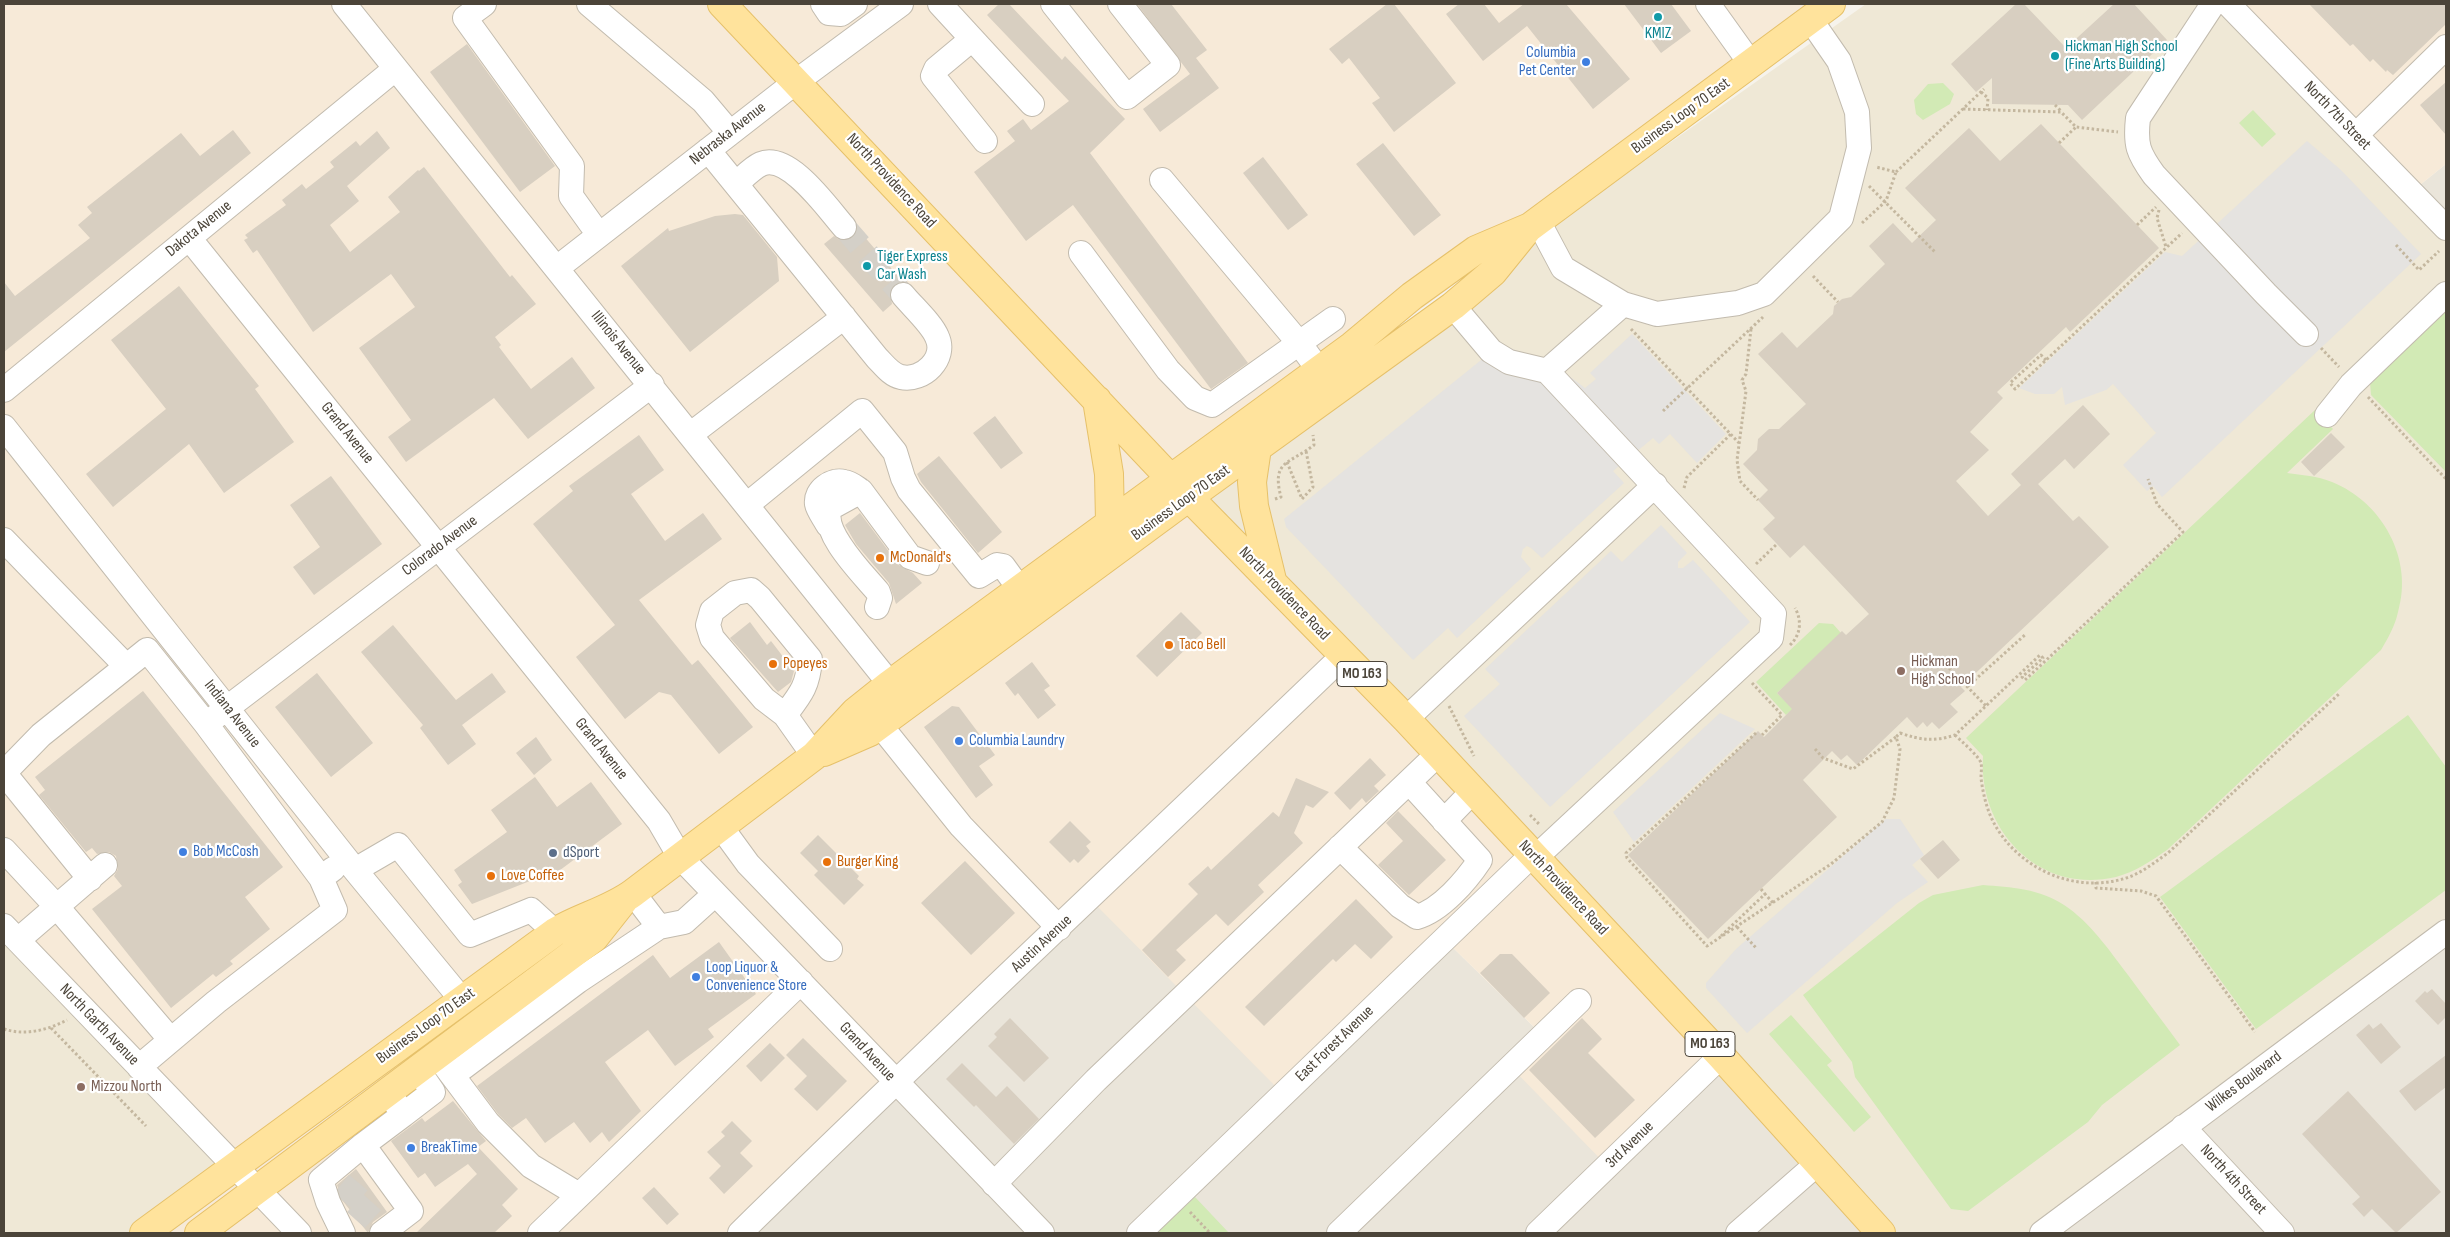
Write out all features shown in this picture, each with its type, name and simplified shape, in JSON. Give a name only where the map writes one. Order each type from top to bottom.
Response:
[{"type":"main road","name":"North Providence Road","points":[[722,4],[797,81],[1170,478],[1273,581],[1406,719],[1721,1056],[1881,1233]]},
{"type":"main road","name":"Business Loop 70 East","points":[[199,1233],[389,1092],[436,1067],[535,998],[570,971],[594,938],[629,896],[814,756],[856,712],[890,684],[1319,370],[1412,296],[1476,250],[1534,224],[1821,11]]},
{"type":"main road","name":"Business Loop 70 East","points":[[814,756],[880,726],[1189,497],[1453,306],[1494,272],[1534,224]]},
{"type":"main road","points":[[1097,400],[1109,474],[1110,522]]},
{"type":"main road","points":[[1257,448],[1252,482],[1254,506],[1273,581]]},
{"type":"main road","name":"Business Loop 70 East","points":[[144,1233],[555,932],[574,920],[629,896]]},
{"type":"street","name":"Illinois Avenue","points":[[344,4],[692,434],[890,684]]},
{"type":"street","points":[[484,4],[465,18],[572,166],[571,196],[599,235]]},
{"type":"street","points":[[589,4],[703,101],[730,133]]},
{"type":"street","points":[[823,4],[829,13],[841,14],[855,4]]},
{"type":"street","name":"Nebraska Avenue","points":[[557,268],[797,81],[901,4]]},
{"type":"street","points":[[940,4],[1032,104]]},
{"type":"street","points":[[1053,4],[1127,97],[1168,65],[1120,4]]},
{"type":"street","points":[[1708,4],[1751,64]]},
{"type":"street","points":[[2227,4],[2138,118],[2135,140],[2141,158],[2154,175],[2306,334]]},
{"type":"street","name":"North 7th Street","points":[[2227,4],[2446,228]]},
{"type":"street","points":[[1534,224],[1563,268],[1624,313],[1657,314],[1738,303],[1764,294],[1841,218],[1859,148],[1857,112],[1821,11]]},
{"type":"street","points":[[972,39],[936,70],[933,76],[985,141]]},
{"type":"street","points":[[2356,135],[2446,47]]},
{"type":"street","name":"Dakota Avenue","points":[[4,390],[395,69]]},
{"type":"street","points":[[708,150],[890,372],[902,377],[916,376],[927,371],[932,366],[937,360],[940,350],[937,336],[903,295]]},
{"type":"street","points":[[736,184],[761,164],[778,164],[799,176],[844,227]]},
{"type":"street","points":[[1162,180],[1299,343],[1319,370]]},
{"type":"street","name":"Grand Avenue","points":[[189,238],[659,821],[680,857],[801,982],[894,1082],[1042,1233]]},
{"type":"street","points":[[1081,253],[1168,370],[1195,398],[1212,404],[1333,319]]},
{"type":"street","points":[[2327,415],[2354,382],[2446,294]]},
{"type":"street","points":[[1453,306],[1491,351],[1509,362],[1547,371],[1624,313]]},
{"type":"street","points":[[692,434],[844,316]]},
{"type":"street","name":"East Forest Avenue","points":[[1139,1233],[1468,916],[1589,808],[1771,638],[1774,614],[1547,371]]},
{"type":"street","points":[[1254,375],[1274,403]]},
{"type":"street","name":"Colorado Avenue","points":[[206,724],[652,385]]},
{"type":"street","points":[[748,504],[862,410],[895,452],[903,478],[910,490],[979,576],[997,565],[1003,566],[1019,588]]},
{"type":"street","name":"Indiana Avenue","points":[[4,427],[351,864],[462,1000]]},
{"type":"street","points":[[1406,719],[1655,485]]},
{"type":"street","points":[[877,607],[880,598],[878,592],[829,527],[827,514],[830,508],[861,491],[910,557],[927,563]]},
{"type":"street","points":[[4,540],[126,666]]},
{"type":"street","points":[[785,715],[803,692],[809,678],[810,659],[760,598],[751,590],[735,593],[712,611],[708,625],[712,638],[764,699],[785,715],[814,756]]},
{"type":"street","points":[[11,933],[57,907],[98,872],[4,773],[41,735],[147,650],[206,724],[321,878],[334,910],[170,1039],[139,1066]]},
{"type":"street","name":"Austin Avenue","points":[[740,1233],[894,1082],[1344,655]]},
{"type":"street","points":[[880,726],[961,826],[1058,928]]},
{"type":"street","points":[[994,1184],[1096,1080],[1438,754]]},
{"type":"street","points":[[1340,847],[1400,906],[1417,917],[1428,914],[1448,897],[1480,860],[1409,782]]},
{"type":"street","points":[[1444,821],[1473,791]]},
{"type":"street","points":[[721,827],[748,864],[830,949]]},
{"type":"street","points":[[321,878],[398,845],[470,935],[531,910],[555,932]]},
{"type":"street","points":[[4,850],[57,907],[170,1039]]},
{"type":"street","points":[[570,971],[659,927],[684,922],[715,894]]},
{"type":"street","points":[[629,896],[659,927]]},
{"type":"street","points":[[1448,897],[1468,916]]},
{"type":"street","name":"North Garth Avenue","points":[[11,933],[298,1233]]},
{"type":"street","name":"Wilkes Boulevard","points":[[2042,1233],[2183,1127],[2444,937]]},
{"type":"street","points":[[540,1233],[801,982]]},
{"type":"street","points":[[1338,1233],[1579,1002]]},
{"type":"street","name":"3rd Avenue","points":[[1538,1233],[1721,1056]]},
{"type":"street","points":[[436,1067],[488,1123],[532,1166],[579,1195]]},
{"type":"street","points":[[344,1220],[321,1180],[362,1161],[403,1115],[433,1092],[436,1067]]},
{"type":"street","points":[[389,1092],[403,1115]]},
{"type":"street","name":"North 4th Street","points":[[2183,1127],[2282,1233]]},
{"type":"street","points":[[331,1135],[362,1161],[383,1190],[411,1211],[382,1233]]},
{"type":"street","points":[[1738,1233],[1818,1163]]},
{"type":"path","points":[[1886,201],[1896,172],[1983,91],[1988,98],[1987,110]]},
{"type":"path","points":[[2055,105],[2076,127],[2136,135]]},
{"type":"path","points":[[1963,109],[2061,112]]},
{"type":"path","points":[[2059,143],[2076,127]]},
{"type":"path","points":[[1868,165],[1896,172]]},
{"type":"path","points":[[1864,181],[1936,253]]},
{"type":"path","points":[[2137,225],[2160,203],[2157,218],[2166,248]]},
{"type":"path","points":[[2046,360],[2041,355],[2010,384],[2015,389],[2166,248],[2186,229]]},
{"type":"path","points":[[2396,245],[2419,270],[2440,251]]},
{"type":"path","points":[[1810,273],[1838,302]]},
{"type":"path","points":[[1624,313],[1739,443]]},
{"type":"path","points":[[1751,328],[1746,374],[1742,380],[1746,391],[1737,460],[1740,481],[1758,500]]},
{"type":"path","points":[[2306,334],[2446,479]]},
{"type":"path","points":[[1270,501],[1281,498],[1277,479],[1278,472],[1287,462],[1314,445],[1313,434]]},
{"type":"path","points":[[1287,462],[1302,499],[1312,487],[1306,451]]},
{"type":"path","points":[[1815,749],[1823,758],[1853,769],[1900,733],[1922,740],[1938,740],[1955,735],[2040,654],[2043,658],[2022,677],[2025,680],[2184,532],[2157,504],[2148,479]]},
{"type":"path","points":[[1756,565],[1777,544]]},
{"type":"path","points":[[1967,687],[2026,634]]},
{"type":"path","points":[[1949,668],[1986,706]]},
{"type":"path","points":[[1955,735],[1981,762],[1983,791],[1990,814],[2009,845],[2029,862],[2047,873],[2071,881],[2096,882],[2119,879],[2137,873],[2168,853],[2340,693]]},
{"type":"path","points":[[1445,702],[1453,711],[1470,750],[1478,760]]},
{"type":"path","points":[[1756,733],[1626,854],[1627,858],[1707,946],[1774,904],[1832,864],[1882,822],[1894,798],[1900,749],[1896,737]]},
{"type":"path","points":[[1525,810],[1543,826]]},
{"type":"path","points":[[2096,882],[2096,888],[2141,891],[2156,896],[2255,1032]]},
{"type":"path","points":[[1760,890],[1774,904]]},
{"type":"path","points":[[1715,941],[1765,894]]},
{"type":"path","points":[[1737,927],[1757,949]]},
{"type":"path","points":[[4,1029],[24,1032],[51,1028],[70,1018]]},
{"type":"path","points":[[51,1028],[146,1126]]},
{"type":"path","points":[[1176,1197],[1210,1233]]},
{"type":"shaded area","points":[[4,4],[1829,4],[1182,488],[1722,1063],[1610,1169],[1507,1063],[1538,1031],[1443,938],[1282,1093],[1092,901],[746,1233],[170,1233],[247,1176],[4,920]]},
{"type":"shaded area","name":"Hickman High School","points":[[1866,4],[2226,4],[2446,231],[2446,938],[2042,1233],[1877,1233],[1182,488]]},
{"type":"shaded area","points":[[2226,4],[2446,4],[2446,164],[2410,193]]},
{"type":"shaded area","points":[[2307,141],[2341,170],[2421,254],[2162,497],[2153,486],[2147,491],[2123,465],[2156,433],[2113,384],[2106,390],[2065,405],[2062,387],[2054,394],[2035,394],[2019,388],[2165,252],[2182,256]]},
{"type":"shaded area","points":[[2446,164],[2446,231],[2410,193]]},
{"type":"shaded area","points":[[1632,334],[1726,434],[1697,463],[1670,434],[1659,444],[1653,438],[1613,471],[1624,483],[1542,558],[1527,546],[1523,549],[1521,557],[1531,569],[1457,638],[1448,628],[1413,660],[1286,527],[1284,519],[1501,344],[1531,357],[1544,357],[1585,388],[1596,379],[1590,373]]},
{"type":"shaded area","points":[[1661,525],[1687,553],[1678,562],[1678,568],[1683,568],[1693,560],[1750,622],[1550,807],[1464,716],[1500,684],[1485,669],[1611,551],[1622,562]]},
{"type":"shaded area","points":[[1720,713],[1755,729],[1634,842],[1613,812]]},
{"type":"shaded area","points":[[1886,819],[1900,819],[1924,855],[1912,865],[1928,882],[1897,903],[1747,1033],[1706,988],[1706,983],[1736,949]]},
{"type":"shaded area","points":[[1092,901],[1443,938],[1538,1031],[1722,1063],[1877,1233],[746,1233]]},
{"type":"shaded area","name":"Mizzou North","points":[[4,926],[247,1176],[170,1233],[4,1233]]},
{"type":"shaded area","points":[[2446,938],[2446,1233],[2042,1233]]},
{"type":"green space","points":[[1943,83],[1954,94],[1950,104],[1923,120],[1916,114],[1914,100],[1928,84]]},
{"type":"green space","points":[[2253,110],[2276,134],[2262,147],[2239,123]]},
{"type":"green space","points":[[2446,307],[2446,472],[2371,395],[2370,382]]},
{"type":"green space","points":[[2315,410],[2333,429],[2287,473],[2321,478],[2350,491],[2366,503],[2390,535],[2397,553],[2401,572],[2402,592],[2395,622],[2381,650],[2167,850],[2149,862],[2116,877],[2088,880],[2062,876],[2039,866],[2019,851],[2003,832],[1991,809],[1984,783],[1983,756],[1966,738]]},
{"type":"green space","points":[[1819,623],[1833,624],[1841,633],[1777,693],[1793,709],[1786,715],[1756,682]]},
{"type":"green space","points":[[2408,715],[2446,767],[2446,890],[2256,1029],[2160,897]]},
{"type":"green space","points":[[1983,885],[2014,888],[2045,895],[2073,912],[2091,928],[2106,946],[2180,1045],[2102,1105],[2088,1122],[1968,1211],[1951,1209],[1855,1077],[1852,1062],[1803,995],[1919,903],[1933,895]]},
{"type":"green space","points":[[1791,1015],[1832,1061],[1827,1065],[1871,1117],[1854,1132],[1769,1034]]},
{"type":"green space","points":[[1195,1197],[1229,1233],[1157,1233]]},
{"type":"building","points":[[999,4],[1009,4],[1062,60],[1065,56],[1125,119],[1090,153],[1248,363],[1211,389],[1073,205],[1026,241],[974,172],[1015,141],[1007,131],[1023,119],[1031,130],[1069,101],[987,15]]},
{"type":"building","points":[[1137,4],[1171,4],[1207,50],[1196,58],[1219,88],[1160,132],[1143,109],[1190,74]]},
{"type":"building","points":[[1387,4],[1394,4],[1456,83],[1394,132],[1372,103],[1380,98],[1349,58],[1342,64],[1329,49]]},
{"type":"building","name":"Columbia Pet Center","points":[[1459,4],[1484,4],[1499,23],[1524,4],[1566,4],[1630,79],[1593,109],[1527,26],[1483,61],[1446,14]]},
{"type":"building","name":"KMIZ","points":[[1624,4],[1671,4],[1691,31],[1661,53]]},
{"type":"building","name":"Hickman High School (Fine Arts Building)","points":[[2016,4],[2024,4],[2066,48],[2114,4],[2134,4],[2167,40],[2082,120],[2068,105],[1992,104],[1992,78],[1976,92],[1951,64]]},
{"type":"building","points":[[2309,4],[2446,4],[2446,24],[2393,75],[2387,70],[2386,72],[2373,59],[2370,62],[2353,44],[2350,46]]},
{"type":"building","points":[[467,44],[555,166],[520,192],[430,72]]},
{"type":"building","points":[[2446,82],[2446,135],[2420,105]]},
{"type":"building","name":"Hickman High School","points":[[2041,124],[2159,248],[2070,332],[2066,327],[1997,392],[2003,398],[1970,432],[1989,450],[1956,481],[1988,516],[2021,485],[2011,474],[2083,405],[2110,434],[2074,469],[2065,459],[2038,484],[2073,521],[2079,516],[2109,547],[1961,687],[1965,691],[1950,704],[1958,712],[1939,729],[1932,722],[1927,727],[1923,722],[1917,728],[1907,717],[1857,765],[1847,755],[1841,760],[1832,751],[1803,780],[1837,817],[1708,939],[1628,855],[1758,731],[1764,737],[1792,709],[1777,693],[1842,631],[1846,635],[1869,614],[1804,545],[1790,558],[1763,529],[1775,518],[1758,500],[1768,490],[1743,464],[1757,450],[1758,439],[1769,429],[1779,429],[1806,404],[1758,354],[1782,332],[1797,348],[1833,314],[1834,306],[1842,299],[1851,297],[1885,264],[1869,246],[1893,223],[1912,243],[1936,220],[1905,188],[1969,128],[2000,161]]},
{"type":"building","points":[[233,130],[251,153],[4,352],[4,282],[15,296],[90,238],[78,225],[92,213],[87,207],[181,133],[200,156]]},
{"type":"building","points":[[377,131],[390,148],[347,186],[359,201],[330,225],[350,252],[400,212],[388,197],[418,170],[424,167],[510,277],[512,275],[536,304],[495,337],[501,345],[499,347],[531,389],[572,357],[595,388],[528,439],[494,398],[406,462],[388,437],[411,420],[359,348],[415,307],[391,274],[313,332],[257,250],[253,253],[244,240],[248,238],[245,235],[286,205],[282,200],[302,184],[306,189],[334,167],[330,162],[356,141],[360,146]]},
{"type":"building","points":[[1383,143],[1441,215],[1414,236],[1356,164]]},
{"type":"building","points":[[1263,157],[1308,215],[1288,230],[1243,173]]},
{"type":"building","points":[[743,215],[777,257],[779,281],[690,352],[621,266],[668,228],[669,231],[715,216]]},
{"type":"building","name":"Tiger Express Car Wash","points":[[857,228],[903,282],[894,285],[890,291],[892,304],[883,312],[824,244],[834,236],[840,240],[852,238]]},
{"type":"building","points":[[179,286],[259,386],[255,389],[294,442],[224,493],[189,444],[113,507],[86,474],[166,409],[111,340]]},
{"type":"building","points":[[995,416],[1023,453],[1001,469],[973,433]]},
{"type":"building","points":[[2331,433],[2345,447],[2314,476],[2301,462]]},
{"type":"building","points":[[639,435],[664,470],[631,494],[665,541],[703,513],[722,539],[639,600],[692,665],[698,660],[753,727],[719,754],[671,695],[659,692],[625,719],[576,657],[615,625],[533,524],[573,491],[569,486]]},
{"type":"building","points":[[939,456],[1002,532],[978,553],[921,482],[917,474]]},
{"type":"building","points":[[331,476],[382,544],[314,595],[293,567],[320,547],[290,505]]},
{"type":"building","name":"McDonald's","points":[[860,513],[899,565],[913,573],[922,583],[896,604],[889,583],[856,544],[845,525]]},
{"type":"building","name":"Taco Bell","points":[[1181,612],[1202,633],[1157,677],[1136,656]]},
{"type":"building","points":[[750,622],[767,645],[771,641],[794,671],[791,682],[778,692],[730,638]]},
{"type":"building","points":[[393,625],[456,700],[492,673],[506,692],[462,725],[476,744],[448,765],[420,728],[423,725],[361,652]]},
{"type":"building","points":[[1032,662],[1050,686],[1044,690],[1056,705],[1038,719],[1018,693],[1015,696],[1005,683]]},
{"type":"building","points":[[317,673],[373,743],[331,777],[275,707]]},
{"type":"building","name":"Bob McCosh","points":[[143,691],[283,867],[245,897],[270,929],[230,961],[233,964],[216,977],[213,974],[171,1008],[92,909],[122,886],[114,876],[118,869],[116,856],[109,852],[97,854],[92,848],[86,852],[39,795],[45,790],[35,777]]},
{"type":"building","name":"Columbia Laundry","points":[[952,706],[959,707],[995,755],[979,766],[993,785],[976,798],[924,727]]},
{"type":"building","points":[[536,737],[552,760],[534,775],[516,753]]},
{"type":"building","points":[[1370,758],[1386,775],[1374,786],[1379,791],[1366,803],[1362,798],[1350,810],[1334,793]]},
{"type":"building","name":"dSport","points":[[535,777],[557,807],[591,782],[622,824],[544,882],[540,877],[472,904],[458,885],[462,882],[454,870],[507,832],[491,810]]},
{"type":"building","points":[[1296,778],[1329,792],[1313,808],[1306,805],[1294,833],[1303,843],[1258,885],[1264,892],[1228,926],[1216,914],[1176,950],[1186,960],[1168,977],[1142,950],[1198,894],[1188,884],[1208,866],[1211,870],[1273,812],[1279,817]]},
{"type":"building","points":[[1398,811],[1446,860],[1409,895],[1378,865],[1403,841],[1386,823]]},
{"type":"building","points":[[1070,821],[1091,842],[1086,846],[1090,851],[1078,863],[1074,859],[1070,863],[1049,842]]},
{"type":"building","name":"Burger King","points":[[818,835],[859,876],[857,879],[864,885],[844,905],[814,875],[818,871],[800,853]]},
{"type":"building","points":[[1943,840],[1960,860],[1938,879],[1920,859]]},
{"type":"building","points":[[965,861],[1015,913],[971,955],[921,903]]},
{"type":"building","points":[[1356,899],[1393,937],[1371,959],[1355,944],[1336,962],[1333,959],[1264,1026],[1245,1007]]},
{"type":"building","points":[[719,942],[756,994],[708,1029],[714,1037],[675,1066],[648,1030],[605,1062],[641,1111],[609,1142],[602,1132],[590,1143],[574,1122],[545,1143],[526,1118],[512,1128],[498,1114],[477,1086],[653,955],[670,978]]},
{"type":"building","points":[[1500,954],[1512,954],[1550,993],[1524,1018],[1480,973]]},
{"type":"building","points":[[2432,989],[2446,1004],[2446,1017],[2438,1025],[2415,1001],[2425,991],[2427,993]]},
{"type":"building","points":[[1010,1018],[1049,1058],[1024,1082],[988,1046],[997,1037],[994,1034]]},
{"type":"building","points":[[1582,1018],[1602,1039],[1588,1053],[1635,1100],[1595,1138],[1529,1070]]},
{"type":"building","points":[[2381,1023],[2401,1047],[2381,1064],[2356,1035],[2369,1024],[2373,1029]]},
{"type":"building","points":[[803,1038],[847,1081],[817,1111],[794,1089],[807,1076],[786,1055]]},
{"type":"building","points":[[770,1043],[785,1058],[761,1082],[746,1066]]},
{"type":"building","points":[[2446,1055],[2446,1087],[2415,1111],[2399,1091]]},
{"type":"building","points":[[962,1063],[996,1097],[1007,1086],[1039,1119],[1014,1144],[976,1105],[974,1107],[946,1079]]},
{"type":"building","points":[[2348,1091],[2441,1192],[2396,1233],[2372,1209],[2364,1217],[2352,1204],[2360,1197],[2302,1134]]},
{"type":"building","points":[[453,1101],[486,1141],[478,1147],[518,1189],[502,1205],[512,1216],[494,1233],[416,1233],[477,1174],[468,1164],[435,1187],[425,1173],[418,1178],[391,1141],[422,1118],[425,1122]]},
{"type":"building","points":[[732,1121],[752,1141],[740,1153],[753,1166],[724,1194],[709,1178],[721,1166],[707,1152],[725,1136],[721,1132]]},
{"type":"building","points":[[356,1169],[387,1212],[373,1222],[368,1233],[342,1200],[337,1185]]},
{"type":"building","points":[[654,1187],[679,1214],[667,1225],[642,1198]]},
{"type":"tunnel","points":[[844,227],[903,295]]},
{"type":"tunnel","points":[[343,1201],[362,1178]]},
{"type":"tunnel","points":[[356,1220],[377,1197]]},
{"type":"place","name":"KMIZ","points":[[1658,17]]},
{"type":"place","name":"Hickman High School (Fine Arts Building)","points":[[2055,56]]},
{"type":"place","name":"Columbia Pet Center","points":[[1586,62]]},
{"type":"place","name":"Tiger Express Car Wash","points":[[867,266]]},
{"type":"place","name":"McDonald's","points":[[880,558]]},
{"type":"place","name":"Taco Bell","points":[[1169,645]]},
{"type":"place","name":"Popeyes","points":[[773,664]]},
{"type":"place","name":"Hickman High School","points":[[1901,671]]},
{"type":"place","name":"Columbia Laundry","points":[[959,741]]},
{"type":"place","name":"Bob McCosh","points":[[183,852]]},
{"type":"place","name":"dSport","points":[[553,853]]},
{"type":"place","name":"Burger King","points":[[827,862]]},
{"type":"place","name":"Love Coffee","points":[[491,876]]},
{"type":"place","name":"Loop Liquor & Convenience Store","points":[[696,977]]},
{"type":"place","name":"Mizzou North","points":[[81,1087]]},
{"type":"place","name":"BreakTime","points":[[411,1148]]}]
